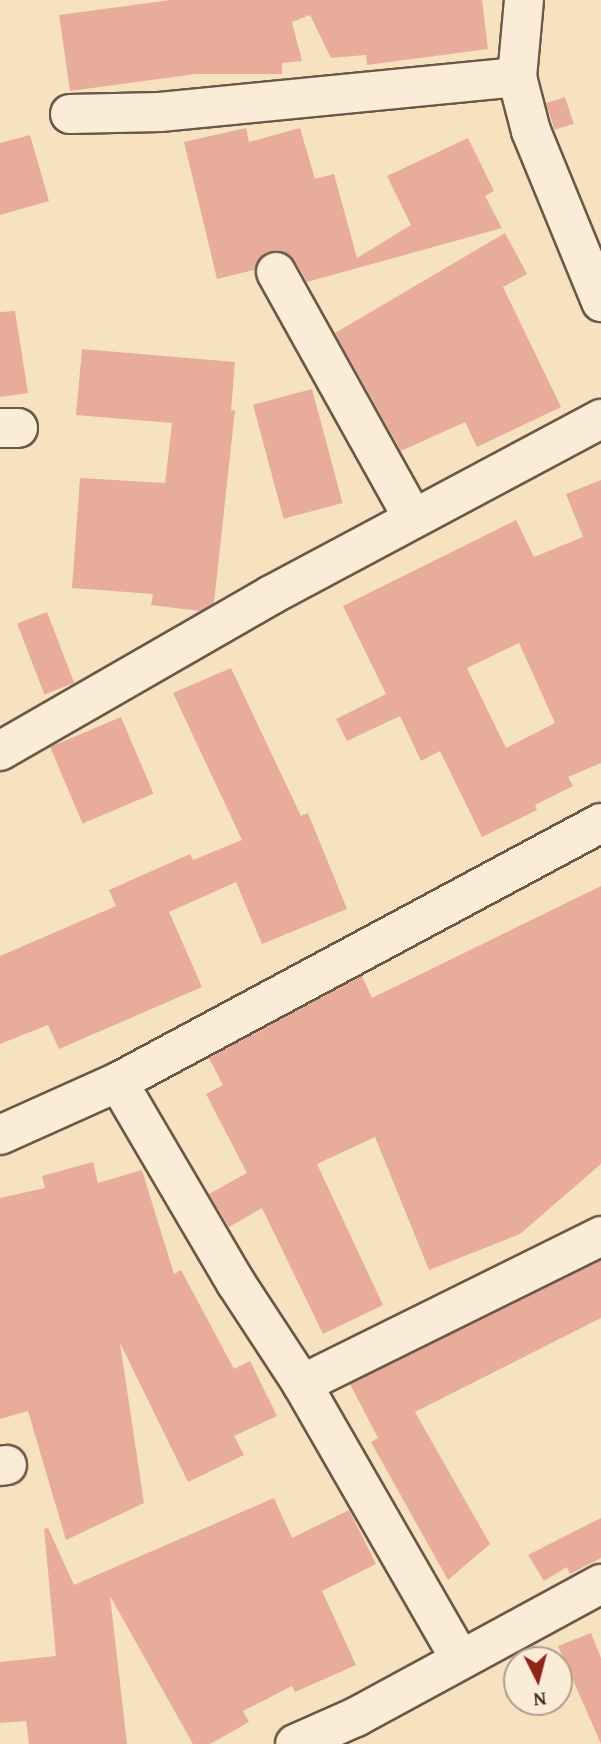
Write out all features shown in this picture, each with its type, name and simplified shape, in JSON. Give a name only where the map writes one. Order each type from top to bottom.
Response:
[{"type":"street","points":[[524,0],[517,77],[531,131],[589,239],[601,302]]},
{"type":"street","points":[[70,114],[160,112],[517,77]]},
{"type":"street","points":[[276,271],[413,518]]},
{"type":"street","points":[[0,751],[413,518],[601,419]]},
{"type":"street","points":[[0,1135],[118,1082],[601,823]]},
{"type":"street","points":[[118,1082],[236,1283],[302,1384],[460,1659]]},
{"type":"street","points":[[302,1384],[601,1236]]},
{"type":"street","points":[[295,1744],[356,1717],[601,1584]]},
{"type":"building","points":[[171,0],[482,0],[488,49],[367,65],[366,55],[331,58],[310,15],[292,22],[302,61],[282,63],[282,74],[196,74],[70,91],[59,15]]},
{"type":"building","points":[[565,97],[574,124],[555,130],[546,103]]},
{"type":"building","points":[[246,128],[249,142],[300,128],[315,179],[334,174],[357,258],[411,225],[387,176],[468,138],[494,191],[485,196],[502,228],[307,282],[295,261],[277,250],[265,253],[254,270],[217,279],[184,142]]},
{"type":"building","points":[[30,135],[49,201],[0,215],[0,143]]},
{"type":"building","points":[[505,233],[527,274],[503,287],[561,407],[477,447],[465,422],[401,451],[335,333]]},
{"type":"building","points":[[15,311],[28,393],[0,397],[0,312]]},
{"type":"building","points":[[82,349],[235,362],[231,411],[235,410],[214,603],[200,611],[151,605],[153,594],[72,588],[80,478],[165,483],[172,423],[76,415]]},
{"type":"building","points":[[312,389],[343,503],[284,519],[253,405]]},
{"type":"building","points":[[601,480],[601,763],[568,777],[573,786],[535,805],[537,810],[482,837],[440,751],[421,761],[400,716],[347,741],[336,719],[386,694],[343,606],[516,520],[534,557],[583,537],[566,494]],"holes":[[[519,643],[555,723],[506,748],[467,668]]]},
{"type":"building","points":[[47,612],[74,683],[44,694],[17,623]]},
{"type":"building","points":[[231,668],[301,816],[308,813],[347,909],[262,944],[236,882],[169,912],[202,987],[59,1049],[48,1025],[0,1044],[0,956],[116,906],[109,890],[190,854],[193,860],[242,840],[173,693]]},
{"type":"building","points":[[121,717],[153,793],[83,823],[50,747]]},
{"type":"building","points":[[601,886],[601,1164],[520,1234],[429,1270],[375,1137],[317,1164],[383,1305],[323,1334],[262,1208],[229,1227],[209,1194],[247,1173],[206,1094],[223,1085],[209,1058],[362,976],[372,998]]},
{"type":"building","points":[[93,1162],[98,1183],[142,1170],[174,1274],[181,1270],[234,1369],[250,1361],[277,1416],[234,1436],[244,1455],[188,1482],[120,1343],[144,1503],[66,1540],[28,1411],[0,1419],[0,1198],[45,1188],[42,1176]]},
{"type":"building","points":[[601,1260],[601,1318],[415,1412],[490,1544],[448,1580],[371,1442],[378,1438],[350,1384]]},
{"type":"building","points":[[274,1498],[292,1538],[349,1510],[376,1564],[322,1591],[356,1665],[295,1692],[292,1686],[243,1711],[249,1722],[210,1744],[193,1744],[110,1596],[127,1744],[29,1744],[26,1721],[0,1723],[0,1662],[56,1656],[44,1529],[48,1528],[74,1585]]},
{"type":"building","points":[[601,1518],[601,1558],[570,1574],[567,1567],[544,1581],[528,1555]]},
{"type":"building","points":[[591,1633],[601,1658],[601,1744],[573,1680],[573,1646],[558,1646]]}]
